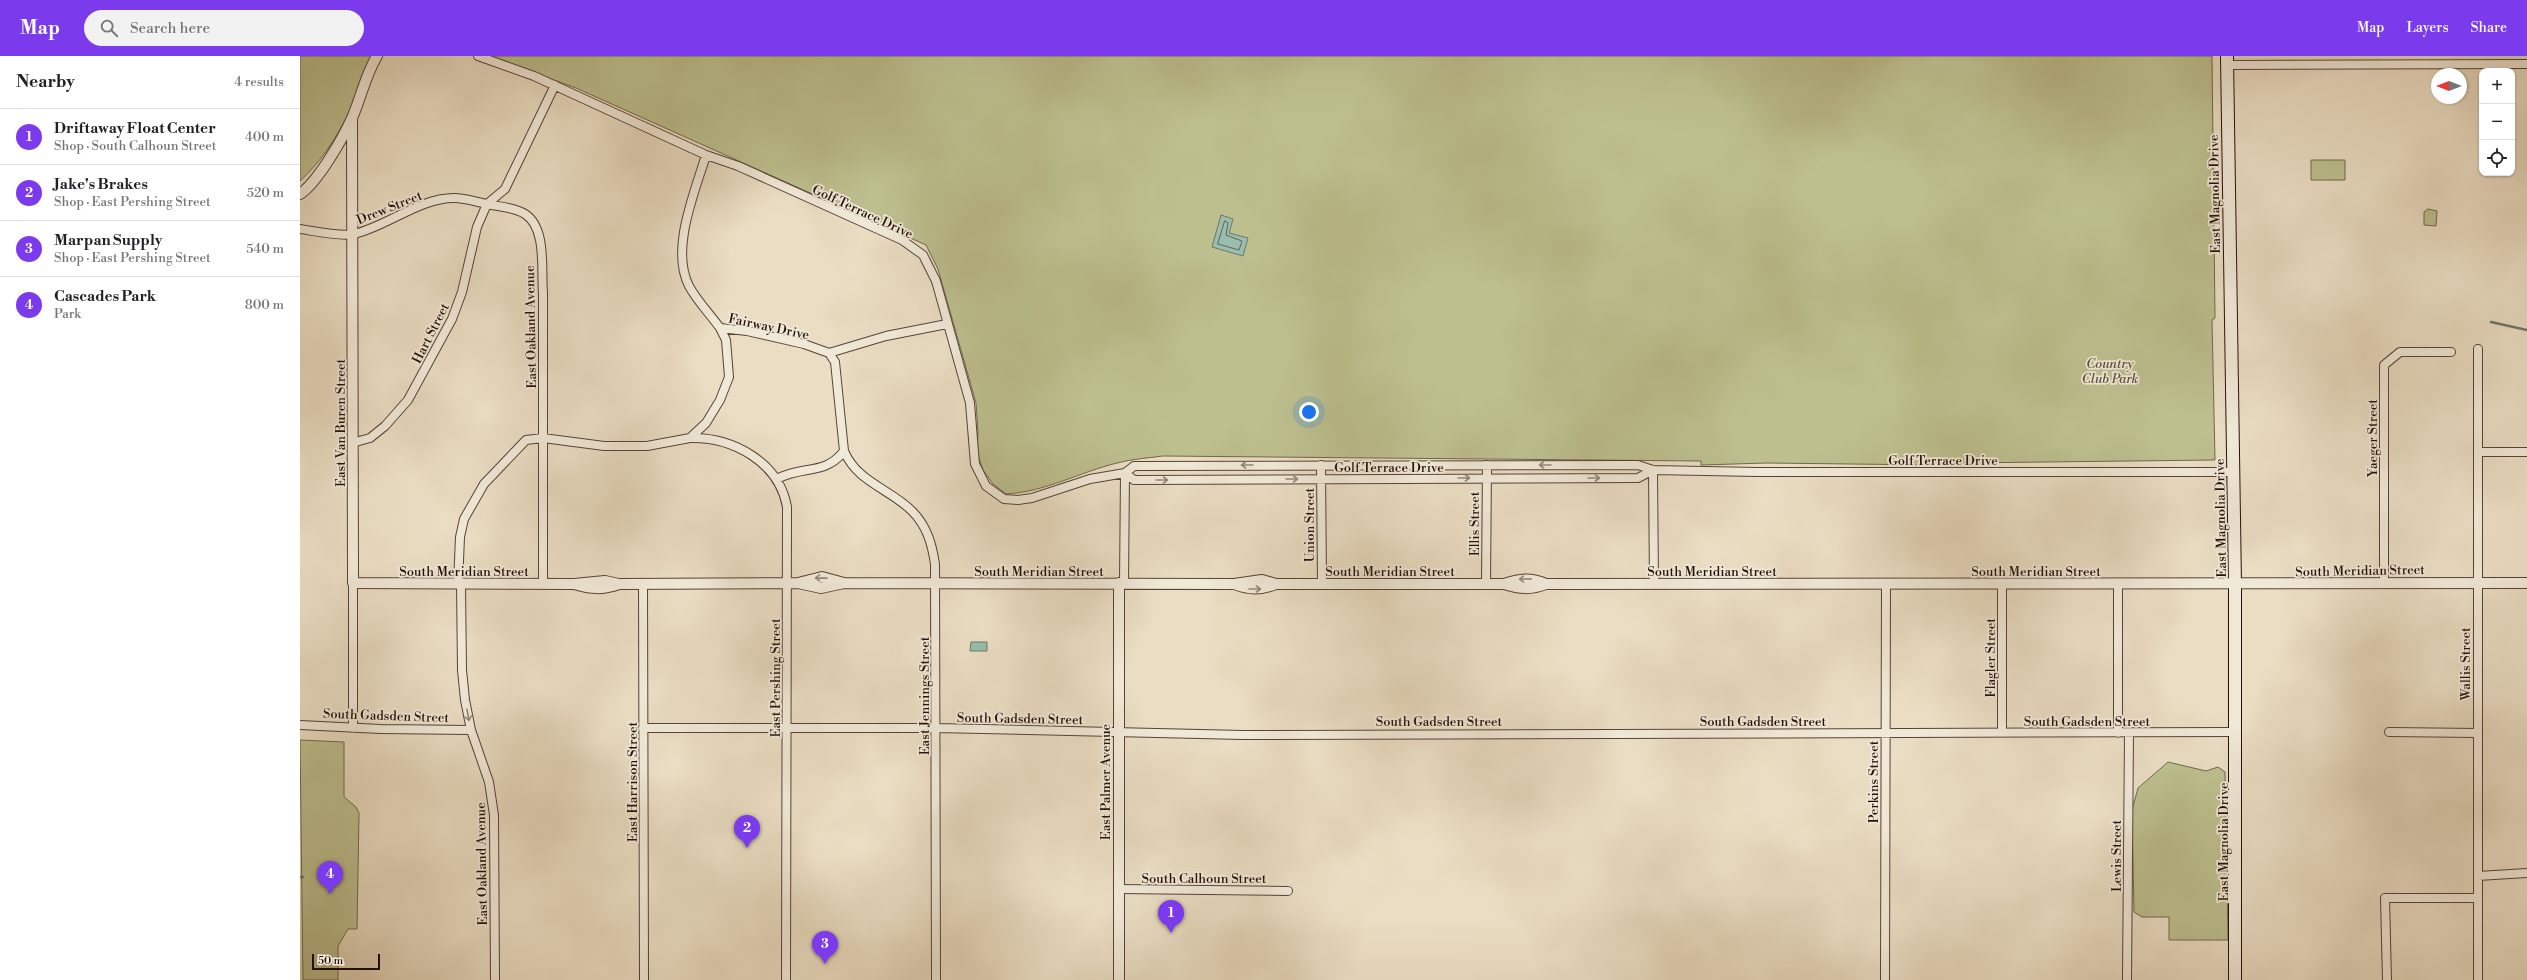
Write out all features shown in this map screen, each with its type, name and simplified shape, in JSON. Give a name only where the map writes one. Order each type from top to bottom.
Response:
[{"type":"main road","name":"East Magnolia Drive","points":[[2227,61],[2232,472],[2235,584],[2235,980]]},
{"type":"street","points":[[300,194],[323,167],[352,118],[364,84],[377,56]]},
{"type":"street","name":"Golf Terrace Drive","points":[[478,56],[555,85],[706,155],[738,166],[902,240],[919,252],[928,261],[933,273],[970,403],[972,449],[976,469],[981,479],[996,495],[1010,500],[1032,498],[1090,479],[1125,474],[1134,466],[1638,465],[1653,470],[1757,472],[2232,472]]},
{"type":"street","points":[[2227,61],[2527,64]]},
{"type":"street","points":[[487,204],[505,189],[555,85]]},
{"type":"street","name":"East Van Buren Street","points":[[352,118],[353,728]]},
{"type":"street","name":"Fairway Drive","points":[[706,155],[688,211],[682,262],[689,286],[720,328],[747,331],[804,344],[829,353]]},
{"type":"street","name":"Drew Street","points":[[300,229],[353,234],[436,201],[453,198],[487,204]]},
{"type":"street","name":"East Oakland Avenue","points":[[487,204],[523,213],[534,222],[538,231],[543,293],[543,438],[526,440],[484,484],[472,502],[464,519],[460,537],[462,670],[465,700],[471,730],[490,782],[494,815],[495,980]]},
{"type":"street","name":"Hart Street","points":[[352,443],[370,438],[386,426],[408,400],[452,319],[462,292],[477,228],[487,204]]},
{"type":"street","points":[[829,353],[886,336],[947,324]]},
{"type":"street","points":[[690,438],[706,423],[720,400],[729,377],[726,340],[720,328]]},
{"type":"street","name":"Wallis Street","points":[[2478,348],[2478,980]]},
{"type":"street","name":"Yaeger Street","points":[[2384,583],[2384,365],[2400,352],[2451,352]]},
{"type":"street","name":"East Jennings Street","points":[[829,353],[835,362],[844,451],[860,475],[902,503],[921,522],[932,546],[936,564],[936,980]]},
{"type":"street","points":[[543,438],[543,583]]},
{"type":"street","name":"East Pershing Street","points":[[543,438],[604,446],[627,447],[690,438],[713,438],[730,444],[762,464],[782,486],[787,507],[786,980]]},
{"type":"street","points":[[777,479],[788,473],[829,466],[835,462],[844,451]]},
{"type":"street","points":[[2478,452],[2527,452]]},
{"type":"street","name":"Union Street","points":[[1321,465],[1322,584]]},
{"type":"street","name":"Ellis Street","points":[[1486,584],[1487,465]]},
{"type":"street","points":[[1653,470],[1654,584]]},
{"type":"street","name":"Golf Terrace Drive","points":[[1125,474],[1134,480],[1638,478],[1653,470]]},
{"type":"street","name":"East Palmer Avenue","points":[[1119,980],[1118,732],[1125,474]]},
{"type":"street","name":"South Meridian Street","points":[[353,584],[543,583],[574,584],[589,589],[604,589],[618,584],[787,583],[798,583],[821,588],[844,584],[1234,584],[1247,589],[1262,589],[1276,584],[1504,584],[1519,589],[1531,589],[1546,584],[2527,583]]},
{"type":"street","name":"Perkins Street","points":[[1885,980],[1886,583]]},
{"type":"street","name":"East Harrison Street","points":[[643,584],[644,980]]},
{"type":"street","name":"Flagler Street","points":[[2002,584],[2002,732]]},
{"type":"street","points":[[2118,584],[2118,733]]},
{"type":"street","name":"South Gadsden Street","points":[[300,725],[353,728],[471,730]]},
{"type":"street","name":"South Gadsden Street","points":[[644,728],[936,728],[1243,735],[2236,732]]},
{"type":"street","points":[[2389,732],[2478,732]]},
{"type":"street","name":"Lewis Street","points":[[2127,980],[2128,733]]},
{"type":"street","points":[[2478,876],[2527,874]]},
{"type":"street","name":"South Calhoun Street","points":[[1119,890],[1288,891]]},
{"type":"street","points":[[2387,980],[2385,898],[2478,898]]},
{"type":"green space","points":[[300,56],[374,56],[344,123],[313,168],[300,181]]},
{"type":"green space","name":"Country Club Park","points":[[487,56],[2212,56],[2215,318],[2212,320],[2215,460],[1960,463],[1935,465],[1767,463],[1701,465],[1701,461],[1163,456],[1117,463],[1035,490],[1006,494],[993,484],[983,470],[977,452],[978,432],[976,403],[938,269],[926,245],[576,88]]},
{"type":"green space","points":[[2311,160],[2345,160],[2345,180],[2311,180]]},
{"type":"green space","points":[[2428,209],[2437,211],[2436,226],[2424,225],[2424,212]]},
{"type":"green space","points":[[300,740],[344,742],[344,797],[356,807],[359,813],[357,929],[348,929],[338,946],[338,980],[303,980]]},
{"type":"green space","points":[[2168,762],[2206,771],[2218,767],[2225,772],[2228,940],[2169,940],[2169,917],[2142,917],[2134,912],[2132,810],[2138,788]]},
{"type":"water","points":[[1221,215],[1233,219],[1229,233],[1248,238],[1243,256],[1212,247]]},
{"type":"water","points":[[971,642],[987,642],[987,651],[970,651]]},
{"type":"waterway","points":[[2491,322],[2527,330]]},
{"type":"place","name":"Jake's Brakes","points":[[747,848]]},
{"type":"place","name":"Cascades Park","points":[[330,894]]},
{"type":"place","name":"Driftaway Float Center","points":[[1171,933]]},
{"type":"place","name":"Marpan Supply","points":[[825,964]]}]
